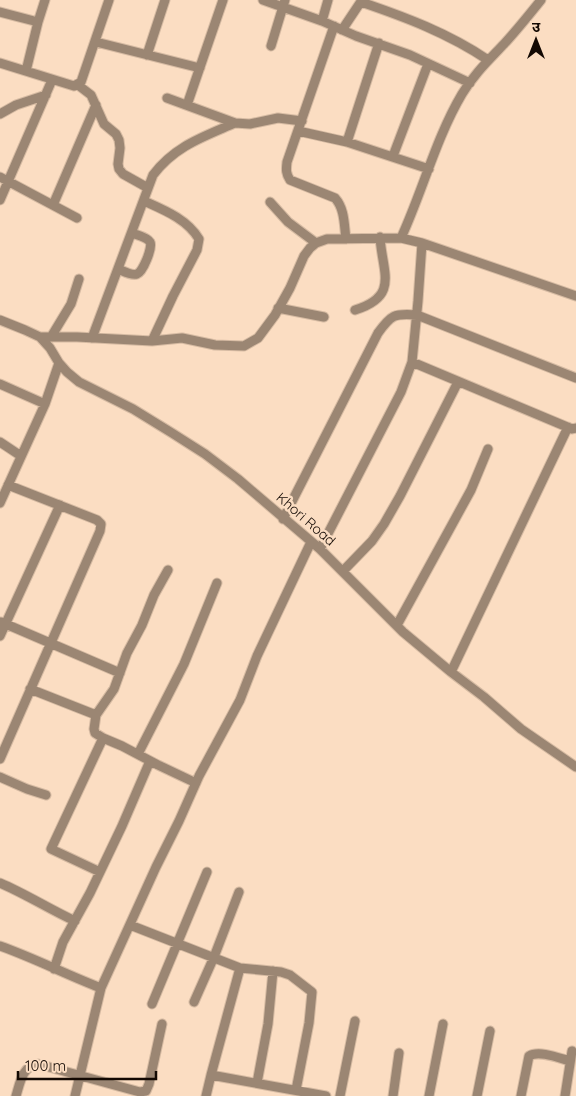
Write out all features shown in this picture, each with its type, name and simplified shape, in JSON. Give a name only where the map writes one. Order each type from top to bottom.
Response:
[{"type":"street","points":[[26,71],[45,0]]},
{"type":"street","points":[[78,85],[81,82],[96,42],[109,0]]},
{"type":"street","points":[[147,55],[165,0]]},
{"type":"street","points":[[187,105],[223,0]]},
{"type":"street","points":[[264,0],[284,4],[470,83]]},
{"type":"street","points":[[322,21],[328,0]]},
{"type":"street","points":[[401,238],[430,169],[446,122],[478,70],[542,0]]},
{"type":"street","points":[[346,239],[340,203],[335,198],[290,180],[286,175],[287,162],[338,28],[361,1],[438,31],[468,46],[488,60]]},
{"type":"street","points":[[271,46],[284,4]]},
{"type":"street","points":[[0,12],[38,22]]},
{"type":"street","points":[[96,42],[200,68]]},
{"type":"street","points":[[347,142],[379,43]]},
{"type":"street","points":[[0,63],[52,80],[74,86],[78,85],[90,95],[104,124],[116,134],[119,140],[119,169],[123,174],[148,188]]},
{"type":"street","points":[[393,156],[428,64]]},
{"type":"street","points":[[0,200],[4,179],[52,80]]},
{"type":"street","points":[[0,114],[16,105],[46,95]]},
{"type":"street","points":[[167,98],[235,123],[250,124],[278,118],[302,121]]},
{"type":"street","points":[[53,205],[96,105]]},
{"type":"street","points":[[92,338],[153,175],[162,163],[176,151],[235,123]]},
{"type":"street","points":[[298,131],[347,142],[430,169]]},
{"type":"street","points":[[4,179],[77,218]]},
{"type":"street","points":[[144,201],[185,223],[199,239],[197,250],[152,341]]},
{"type":"street","points":[[270,202],[288,222],[316,243]]},
{"type":"street","points":[[118,269],[134,275],[138,274],[150,250],[151,245],[149,241],[132,233]]},
{"type":"street","points":[[355,310],[372,305],[379,298],[384,286],[386,276],[380,237]]},
{"type":"street","points":[[40,337],[152,341],[182,338],[215,345],[244,346],[258,338],[278,308],[304,256],[316,243],[328,239],[401,238],[422,243],[576,296]]},
{"type":"street","points":[[320,549],[401,392],[412,362],[422,243]]},
{"type":"street","points":[[51,337],[71,304],[79,280]]},
{"type":"street","points":[[278,308],[324,317]]},
{"type":"street","points":[[283,519],[378,333],[389,318],[406,314],[417,314],[576,378]]},
{"type":"street","name":"Khori Road","points":[[0,320],[40,337],[50,348],[59,363],[79,382],[133,409],[205,454],[320,549],[397,625],[451,672],[521,729],[576,767]]},
{"type":"street","points":[[412,362],[572,428],[451,672]]},
{"type":"street","points":[[0,503],[45,404],[59,363]]},
{"type":"street","points":[[343,572],[372,541],[384,524],[458,382]]},
{"type":"street","points":[[0,384],[45,404]]},
{"type":"street","points":[[0,442],[21,456]]},
{"type":"street","points":[[397,625],[471,490],[488,449]]},
{"type":"street","points":[[0,759],[100,531],[101,524],[97,520],[8,485]]},
{"type":"street","points":[[0,636],[2,622],[60,505]]},
{"type":"street","points":[[75,1096],[101,988],[196,783],[240,700],[257,656],[311,542]]},
{"type":"street","points":[[168,570],[127,653],[114,689],[96,715],[94,729],[103,738],[196,783]]},
{"type":"street","points":[[138,754],[184,664],[218,583]]},
{"type":"street","points":[[2,622],[82,658],[120,672]]},
{"type":"street","points":[[30,689],[96,715]]},
{"type":"street","points":[[100,872],[51,849],[103,738]]},
{"type":"street","points":[[54,970],[63,942],[100,872],[150,761]]},
{"type":"street","points":[[0,777],[46,795]]},
{"type":"street","points":[[152,1004],[207,872]]},
{"type":"street","points":[[0,883],[23,892],[54,911],[75,920]]},
{"type":"street","points":[[194,1002],[239,892]]},
{"type":"street","points":[[130,925],[240,968],[273,971],[290,975],[312,992],[310,1023],[296,1090]]},
{"type":"street","points":[[0,946],[101,988]]},
{"type":"street","points":[[206,1096],[240,968]]},
{"type":"street","points":[[256,1083],[270,1013],[273,971]]},
{"type":"street","points":[[340,1096],[355,1020]]},
{"type":"street","points":[[16,1096],[24,1070],[31,1064],[38,1064],[140,1092],[146,1091],[162,1024]]},
{"type":"street","points":[[429,1096],[443,1024]]},
{"type":"street","points":[[477,1096],[490,1031]]},
{"type":"street","points":[[564,1096],[572,1051]]},
{"type":"street","points":[[393,1096],[399,1053]]},
{"type":"street","points":[[521,1096],[529,1056],[540,1054],[570,1061]]},
{"type":"street","points":[[211,1075],[326,1096]]}]
